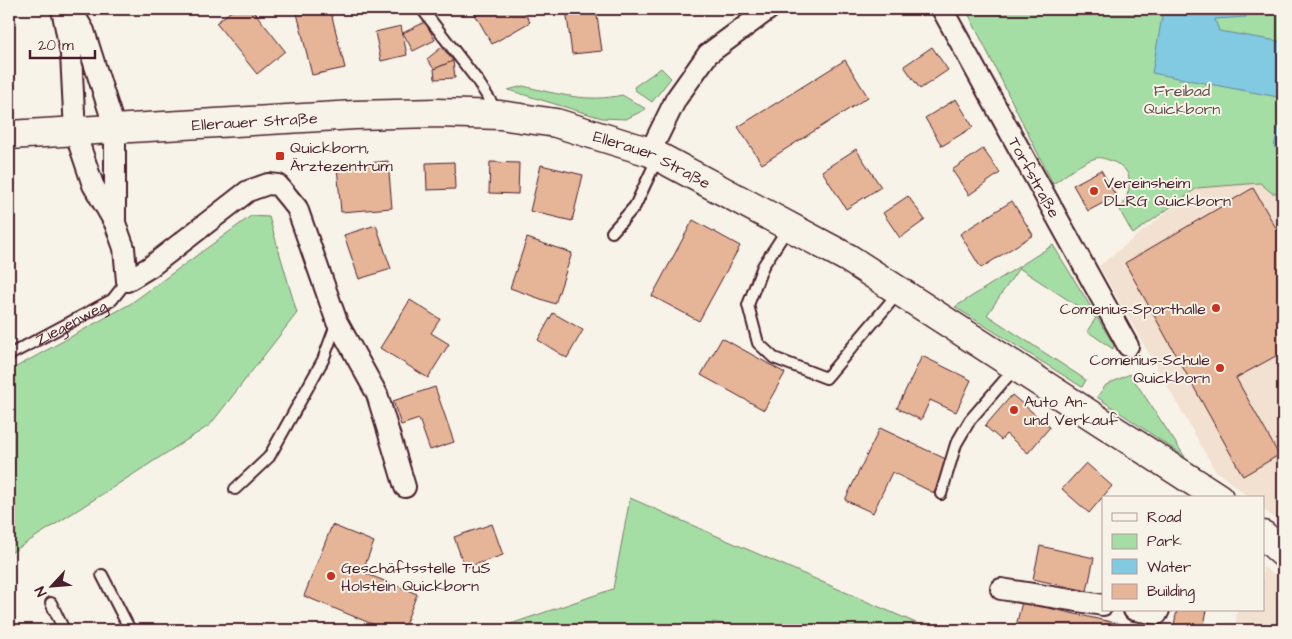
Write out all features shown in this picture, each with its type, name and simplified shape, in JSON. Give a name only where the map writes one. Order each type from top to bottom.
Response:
[{"type":"main road","name":"Ellerauer Straße","points":[[9,135],[355,115],[438,113],[500,115],[556,123],[654,154],[848,258],[1017,366],[1212,495]]},
{"type":"main road","points":[[1264,536],[1283,553]]},
{"type":"street","points":[[62,9],[70,54],[75,132],[93,185],[115,223],[124,248],[128,281],[150,267],[248,191],[268,184],[278,185],[297,208],[337,322],[377,394],[405,487]]},
{"type":"street","points":[[72,9],[84,30],[115,129],[115,223]]},
{"type":"street","points":[[654,154],[676,99],[708,54],[769,9]]},
{"type":"street","name":"Torfstraße","points":[[942,9],[1128,346]]},
{"type":"street","points":[[1002,589],[1102,605]]},
{"type":"street","points":[[1146,612],[1158,614],[1158,612]]},
{"type":"lane","points":[[422,9],[477,80],[500,115]]},
{"type":"lane","points":[[612,232],[634,206],[654,154]]},
{"type":"lane","points":[[789,226],[763,266],[748,305],[758,344],[774,358],[826,378],[900,291]]},
{"type":"lane","name":"Ziegenweg","points":[[9,355],[112,300],[128,281]]},
{"type":"lane","points":[[235,489],[269,457],[323,360],[337,322]]},
{"type":"lane","points":[[941,494],[956,444],[970,420],[1017,366]]},
{"type":"lane","points":[[102,575],[130,630]]},
{"type":"lane","points":[[51,603],[64,630]]},
{"type":"shaded area","name":"Comenius-Schule Quickborn","points":[[1260,183],[1272,193],[1283,193],[1283,525],[1264,510],[1264,496],[1248,496],[1215,470],[1099,266],[1197,188]]},
{"type":"shaded area","points":[[1264,568],[1283,580],[1283,630],[1235,630],[1237,612],[1264,612]]},
{"type":"green space","name":"Freibad Quickborn","points":[[971,9],[1283,9],[1283,193],[1272,193],[1260,183],[1197,188],[1133,234],[1120,211],[1127,196],[1129,182],[1125,170],[1120,165],[1105,159],[1096,158],[1079,166],[1053,184],[967,11]]},
{"type":"green space","points":[[661,68],[671,78],[652,102],[635,90],[634,87]]},
{"type":"green space","points":[[523,86],[585,98],[622,95],[646,109],[626,119],[602,118],[508,90]]},
{"type":"green space","points":[[251,216],[269,217],[297,313],[210,425],[9,554],[9,371],[130,304]]},
{"type":"green space","points":[[1053,245],[1114,345],[1113,349],[1087,331],[1096,318],[1019,268],[987,315],[1086,380],[1082,387],[955,307]]},
{"type":"green space","points":[[1130,374],[1185,457],[1097,397],[1106,385]]},
{"type":"green space","points":[[630,498],[932,630],[731,630],[731,627],[735,627],[713,622],[713,630],[493,630],[613,589]]},
{"type":"water","points":[[1166,9],[1246,9],[1246,17],[1215,19],[1219,31],[1283,42],[1283,98],[1152,73],[1163,11]]},
{"type":"water","points":[[1283,112],[1283,149],[1274,147]]},
{"type":"building","points":[[234,9],[252,9],[285,51],[257,74],[216,23]]},
{"type":"building","points":[[296,9],[330,9],[345,68],[312,75]]},
{"type":"building","points":[[472,9],[522,9],[530,22],[492,44]]},
{"type":"building","points":[[566,9],[596,9],[602,51],[572,54]]},
{"type":"building","points":[[425,22],[435,40],[413,51],[403,33]]},
{"type":"building","points":[[401,26],[407,55],[381,61],[375,32]]},
{"type":"building","points":[[442,47],[453,61],[434,69],[427,59]]},
{"type":"building","points":[[932,47],[948,70],[920,89],[904,66]]},
{"type":"building","points":[[845,60],[868,97],[762,164],[738,127]]},
{"type":"building","points":[[453,61],[455,78],[435,79],[434,69]]},
{"type":"building","points":[[956,99],[973,127],[942,146],[925,118]]},
{"type":"building","points":[[856,149],[881,187],[846,209],[822,171]]},
{"type":"building","points":[[983,149],[1000,173],[969,195],[952,170]]},
{"type":"building","points":[[388,161],[392,208],[341,212],[337,166]]},
{"type":"building","points":[[454,162],[455,189],[427,190],[426,163]]},
{"type":"building","points":[[490,162],[519,163],[518,194],[489,193]]},
{"type":"building","points":[[541,165],[583,175],[572,221],[530,211]]},
{"type":"building","name":"Vereinsheim DLRG Quickborn","points":[[1101,170],[1116,196],[1088,211],[1073,185]]},
{"type":"building","name":"Comenius-Schule Quickborn","points":[[1253,188],[1283,240],[1283,352],[1236,378],[1279,455],[1243,476],[1125,263]]},
{"type":"building","points":[[908,196],[925,220],[900,238],[883,213]]},
{"type":"building","points":[[1012,201],[1033,235],[981,268],[960,234]]},
{"type":"building","points":[[693,220],[740,246],[699,321],[652,296]]},
{"type":"building","points":[[376,225],[391,269],[359,279],[344,235]]},
{"type":"building","points":[[527,238],[572,253],[555,304],[510,288]]},
{"type":"building","points":[[410,300],[440,319],[431,333],[449,344],[428,378],[380,348]]},
{"type":"building","points":[[553,313],[583,330],[567,358],[538,340]]},
{"type":"building","points":[[722,338],[785,373],[764,410],[701,375]]},
{"type":"building","points":[[922,356],[971,380],[956,412],[930,400],[921,420],[897,408]]},
{"type":"building","points":[[435,387],[454,442],[430,450],[419,419],[401,425],[393,401]]},
{"type":"building","name":"Auto An- und Verkauf","points":[[1012,395],[1050,427],[1028,453],[1006,434],[1001,440],[985,426]]},
{"type":"building","points":[[880,428],[950,461],[934,493],[892,472],[873,513],[845,500]]},
{"type":"building","points":[[1086,463],[1112,486],[1089,513],[1062,489]]},
{"type":"building","points":[[492,524],[503,555],[465,568],[454,537]]},
{"type":"building","points":[[332,525],[374,542],[362,572],[417,594],[403,630],[387,630],[304,596]]},
{"type":"building","points":[[1040,546],[1094,558],[1087,591],[1033,579]]},
{"type":"building","points":[[1022,602],[1120,624],[1119,630],[1015,630]]},
{"type":"building","points":[[1177,612],[1207,612],[1203,630],[1173,630]]},
{"type":"place","name":"Quickborn, Ärztezentrum","points":[[280,156]]},
{"type":"place","name":"Vereinsheim DLRG Quickborn","points":[[1094,191]]},
{"type":"place","name":"Comenius-Sporthalle","points":[[1216,308]]},
{"type":"place","name":"Comenius-Schule Quickborn","points":[[1220,368]]},
{"type":"place","name":"Auto An- und Verkauf","points":[[1014,410]]},
{"type":"place","name":"Geschäftsstelle TuS Holstein Quickborn","points":[[331,576]]}]
